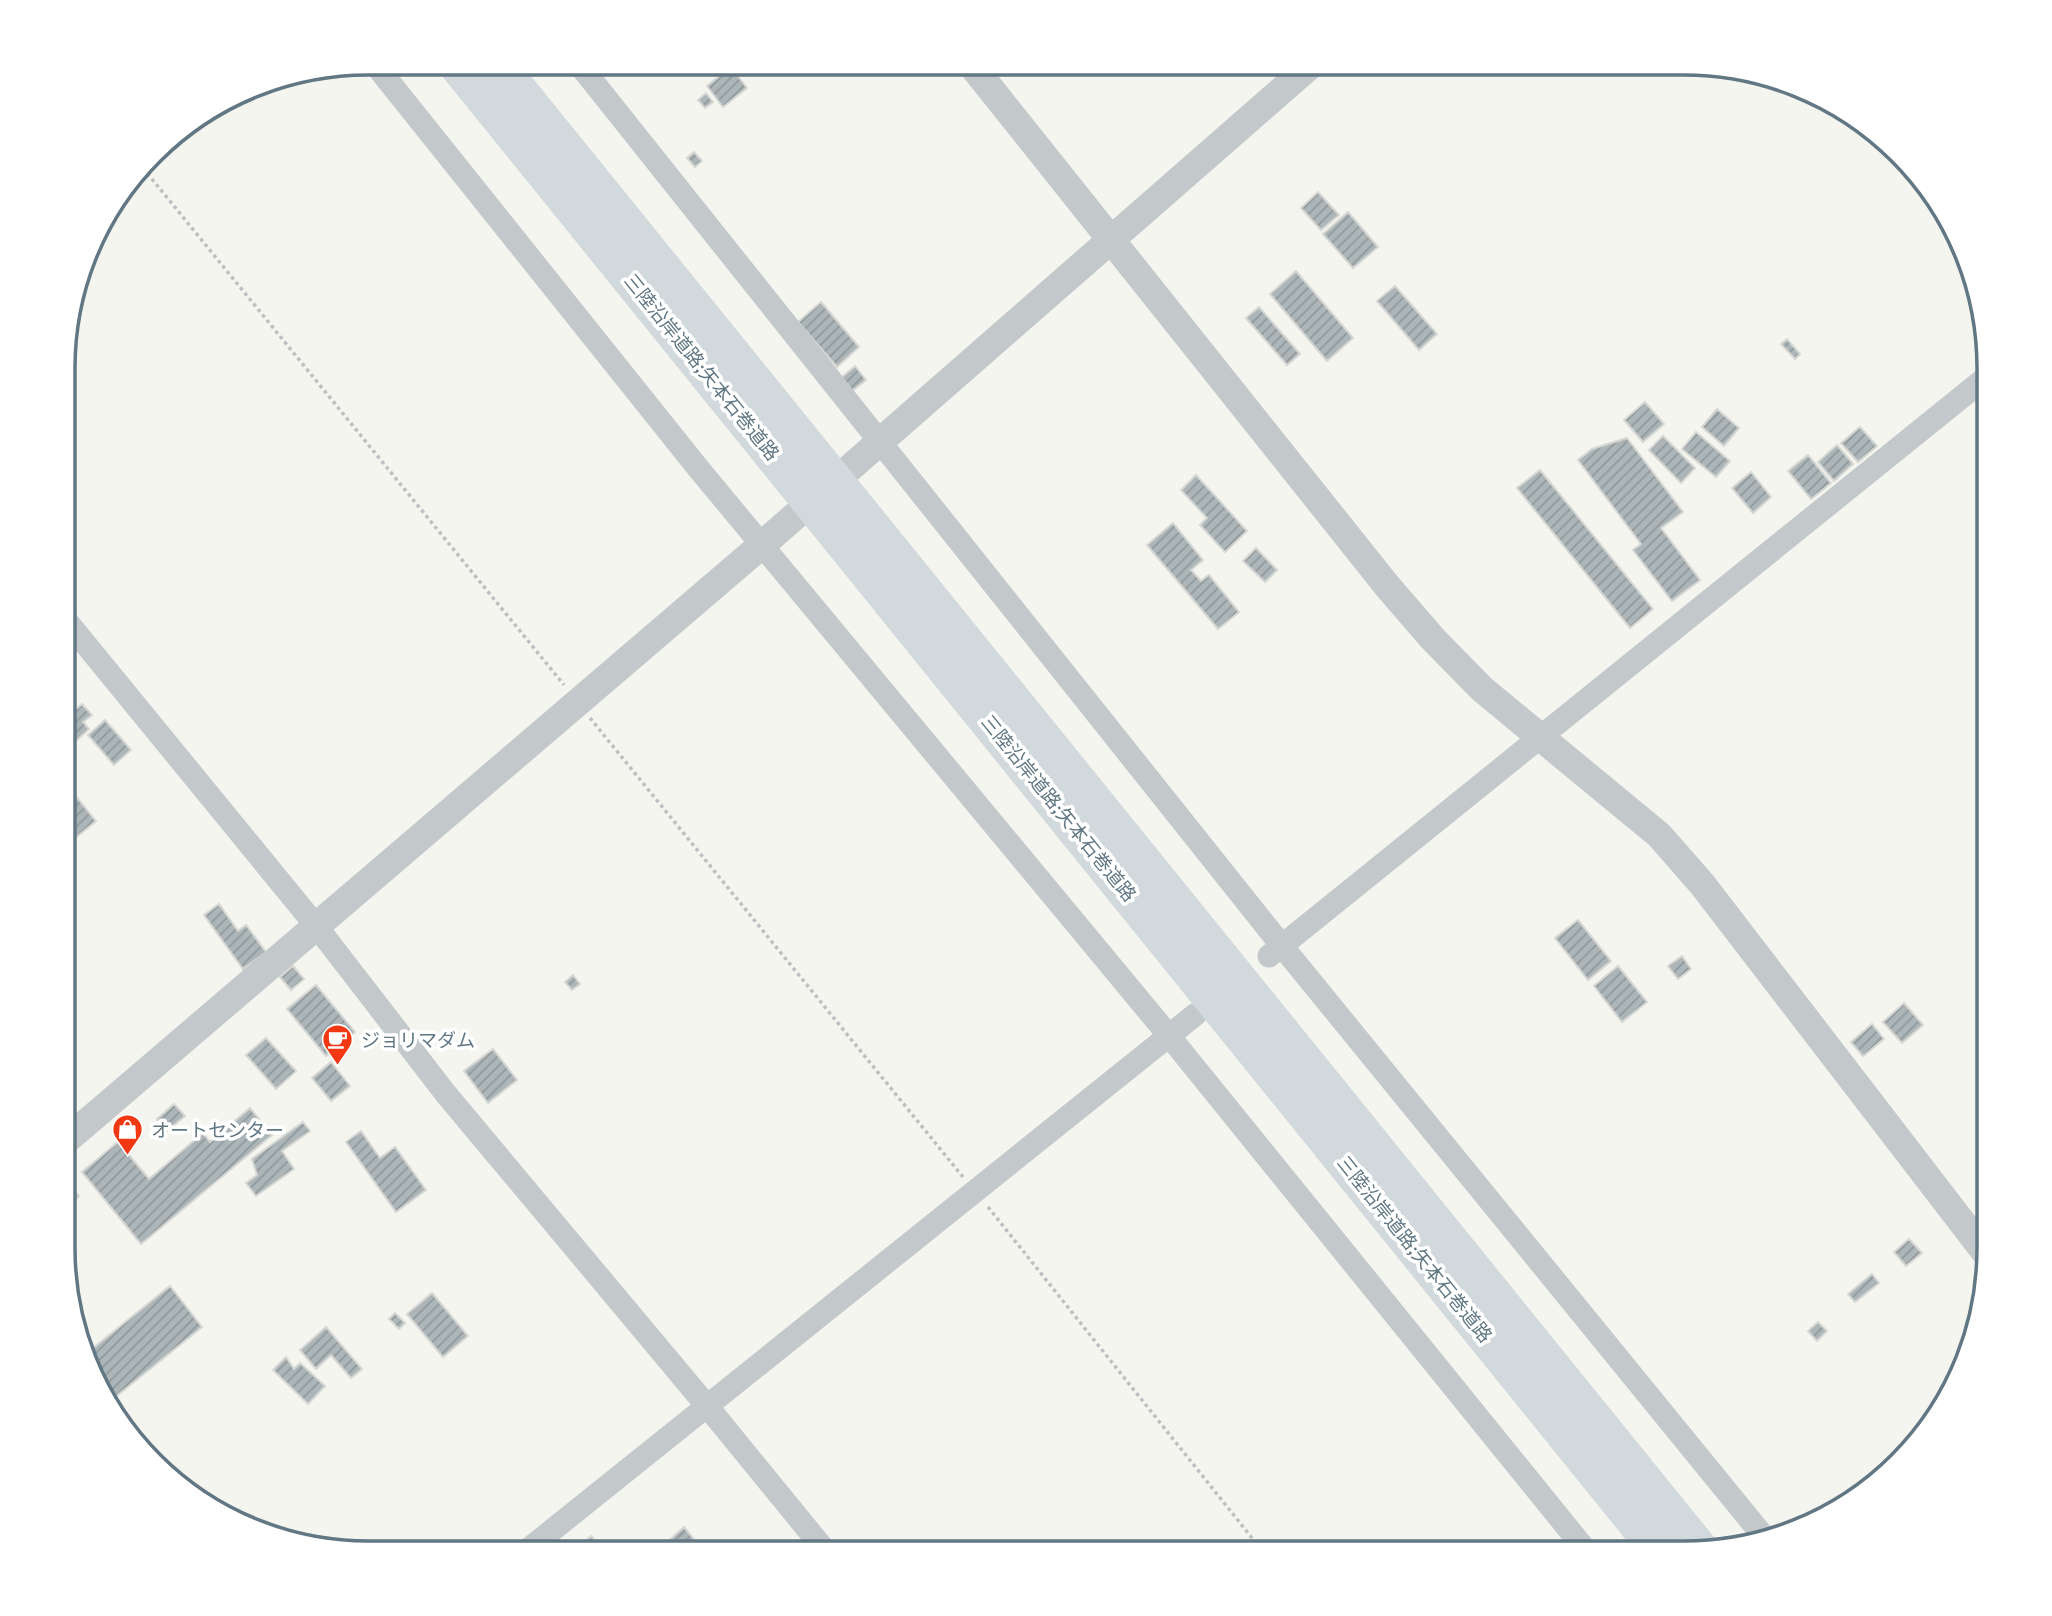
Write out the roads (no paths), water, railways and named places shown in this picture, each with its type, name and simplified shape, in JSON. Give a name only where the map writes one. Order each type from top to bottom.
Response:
[{"type":"highway","name":"三陸沿岸道路;矢本石巻道路","points":[[466,75],[805,469]]},
{"type":"highway","name":"三陸沿岸道路;矢本石巻道路","points":[[505,75],[805,469],[1652,1541]]},
{"type":"highway","name":"三陸沿岸道路;矢本石巻道路","points":[[841,514],[1692,1541]]},
{"type":"street","points":[[384,75],[698,468],[1170,1037],[1578,1541]]},
{"type":"street","points":[[588,75],[880,442],[1276,951],[1759,1531]]},
{"type":"street","points":[[980,75],[1424,629],[1482,689],[1659,835],[1702,884],[1977,1242]]},
{"type":"street","points":[[75,1133],[763,544],[1300,75]]},
{"type":"street","points":[[1276,951],[1977,385]]},
{"type":"street","points":[[75,631],[317,927],[446,1094],[708,1406],[817,1541]]},
{"type":"street","points":[[540,1541],[1196,1014]]},
{"type":"place","name":"ジョリマダム","points":[[338,1067]]},
{"type":"place","name":"オートセンター","points":[[128,1157]]}]
